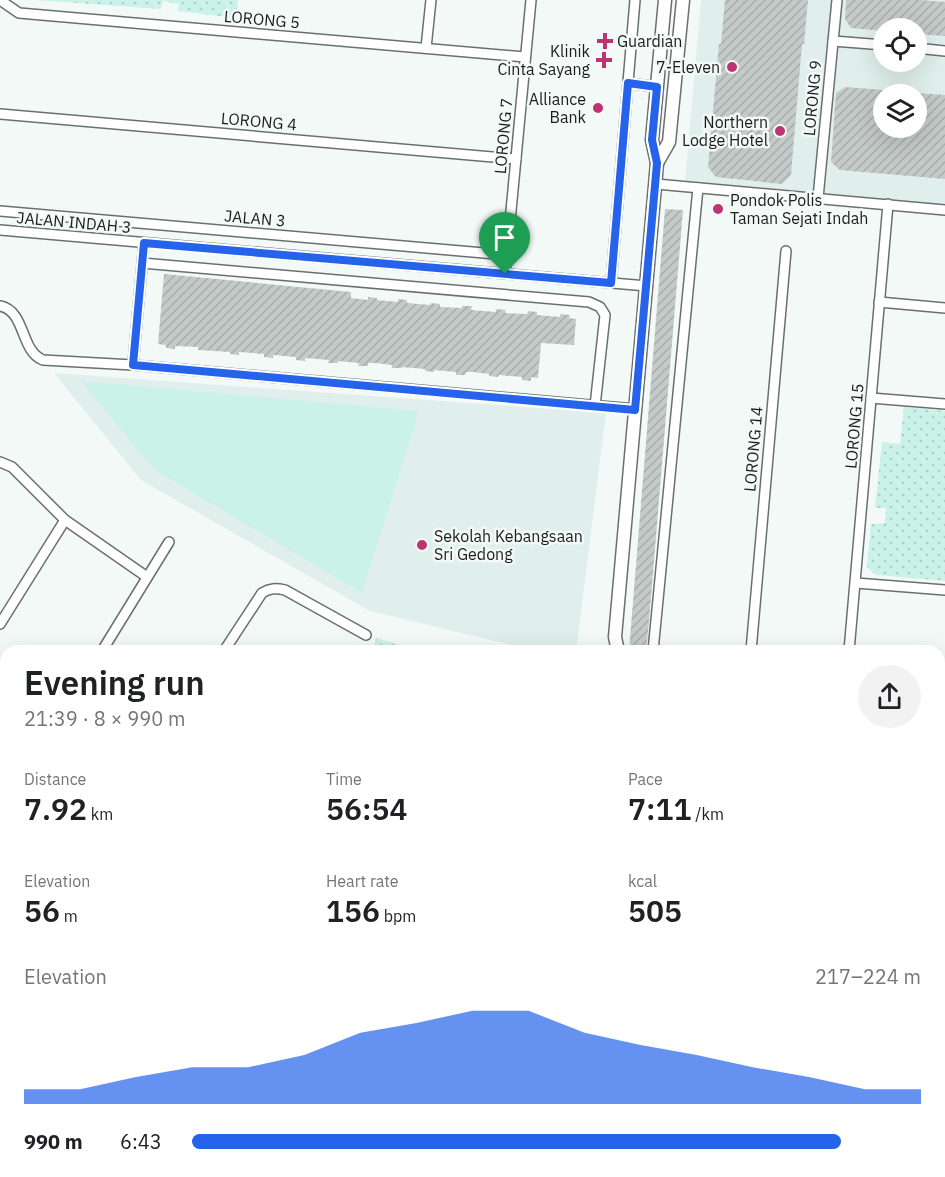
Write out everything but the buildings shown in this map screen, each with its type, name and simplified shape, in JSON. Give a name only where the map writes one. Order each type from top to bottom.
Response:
[{"type":"main road","points":[[617,645],[615,637],[656,184],[657,163],[652,140],[665,0]]},
{"type":"main road","points":[[657,163],[669,142],[683,0]]},
{"type":"main road","points":[[612,645],[615,637]]},
{"type":"street","name":"LORONG 5","points":[[0,0],[20,13],[525,57]]},
{"type":"street","points":[[426,48],[431,0]]},
{"type":"street","name":"LORONG 7","points":[[505,274],[531,0]]},
{"type":"street","points":[[611,283],[635,0]]},
{"type":"street","name":"LORONG 9","points":[[818,198],[837,0]]},
{"type":"street","points":[[833,40],[873,44]]},
{"type":"street","points":[[927,49],[945,51]]},
{"type":"street","points":[[628,83],[657,87]]},
{"type":"street","name":"LORONG 4","points":[[0,114],[516,159]]},
{"type":"street","points":[[656,184],[945,210]]},
{"type":"street","points":[[654,645],[698,188]]},
{"type":"street","name":"LORONG 15","points":[[850,645],[888,204]]},
{"type":"street","name":"JALAN 3","points":[[0,211],[507,255]]},
{"type":"street","name":"JALAN INDAH 3","points":[[0,230],[647,286]]},
{"type":"street","points":[[133,365],[144,243]]},
{"type":"street","name":"LORONG 14","points":[[752,645],[786,251]]},
{"type":"street","points":[[142,263],[589,302],[600,307],[605,315],[595,406]]},
{"type":"street","points":[[879,302],[945,308]]},
{"type":"street","points":[[0,306],[11,310],[32,352],[43,360],[133,365],[635,410]]},
{"type":"street","points":[[871,398],[945,404]]},
{"type":"street","points":[[0,462],[12,467],[65,520],[147,577]]},
{"type":"street","points":[[0,624],[65,520]]},
{"type":"street","points":[[106,645],[169,542]]},
{"type":"street","points":[[856,583],[945,590]]},
{"type":"street","points":[[228,645],[262,593],[278,588],[366,635]]},
{"type":"shaded area","points":[[701,0],[945,0],[945,205],[685,182]]},
{"type":"shaded area","name":"Sekolah Kebangsaan Sri Gedong","points":[[54,373],[606,413],[577,645],[512,645],[370,611],[141,480]]},
{"type":"green space","points":[[35,0],[238,0],[236,18],[178,11],[179,4],[163,1],[161,9]]},
{"type":"green space","points":[[81,381],[419,411],[362,593],[153,469]]},
{"type":"green space","points":[[904,407],[945,411],[945,581],[876,575],[867,567],[871,524],[885,523],[886,508],[875,508],[882,442],[900,444]]},
{"type":"green space","points":[[376,638],[401,645],[374,645]]},
{"type":"place","name":"Guardian","points":[[605,41]]},
{"type":"place","name":"Klinik Cinta Sayang","points":[[604,60]]},
{"type":"place","name":"7-Eleven","points":[[732,67]]},
{"type":"place","name":"Alliance Bank","points":[[598,108]]},
{"type":"place","name":"Northern Lodge Hotel","points":[[780,131]]},
{"type":"place","name":"Pondok Polis Taman Sejati Indah","points":[[718,209]]},
{"type":"place","name":"Sekolah Kebangsaan Sri Gedong","points":[[422,545]]},
{"type":"route","points":[[628,83],[657,87],[652,140],[657,163],[635,410],[133,365],[144,243],[505,274],[611,283],[628,83]]}]
